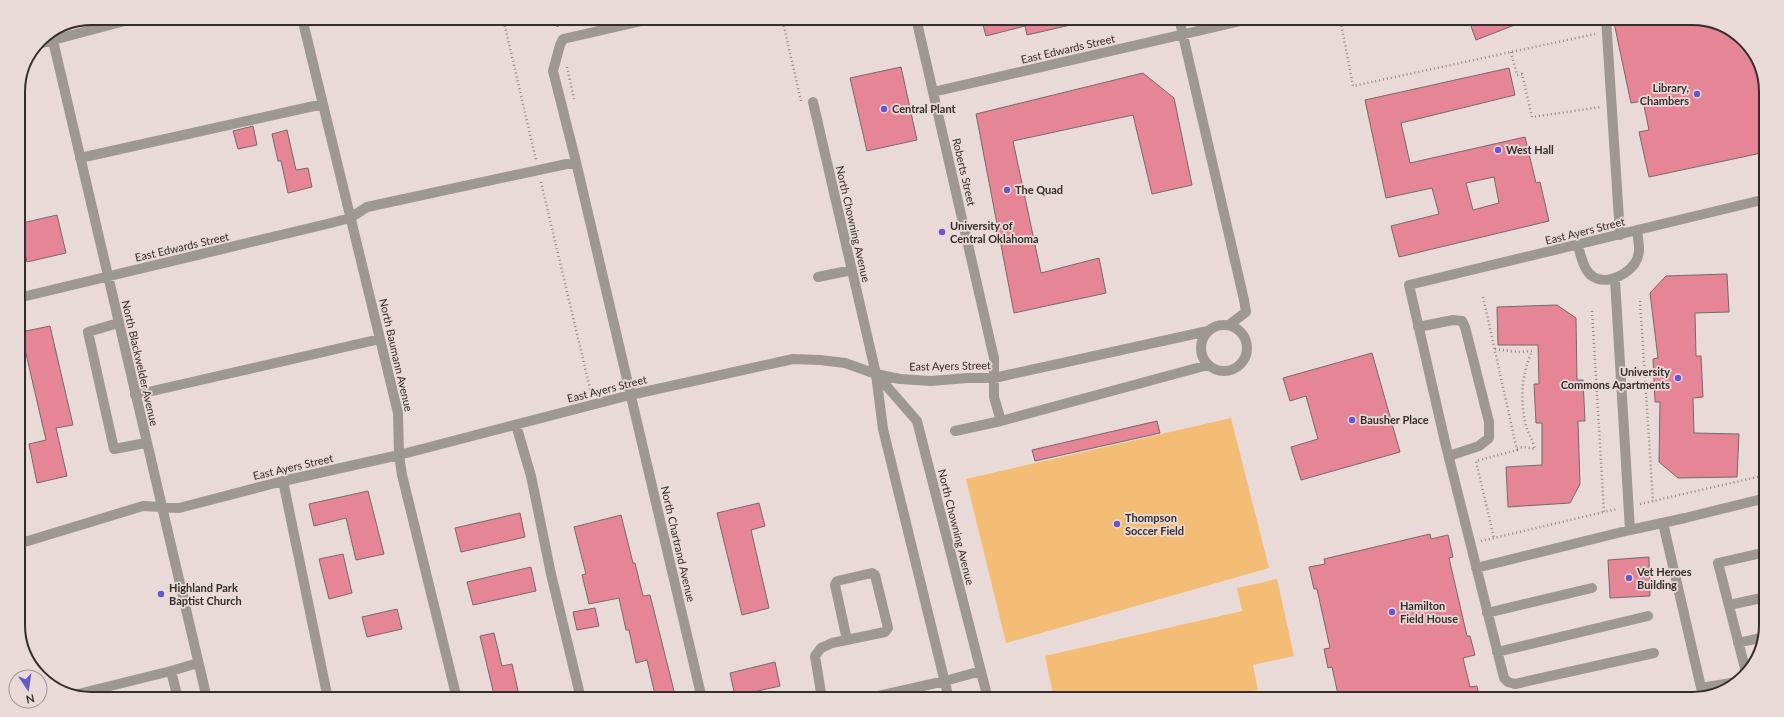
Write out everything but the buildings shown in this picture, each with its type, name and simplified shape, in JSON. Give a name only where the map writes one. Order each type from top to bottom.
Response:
[{"type":"street","points":[[57,35],[103,25]]},
{"type":"street","name":"North Baumann Avenue","points":[[304,25],[398,413],[399,455],[402,475],[454,692]]},
{"type":"street","name":"North Chartrand Avenue","points":[[624,25],[563,39],[553,71],[576,162],[700,692]]},
{"type":"street","name":"Roberts Street","points":[[918,25],[994,358],[994,397],[1001,420]]},
{"type":"street","points":[[1181,25],[1246,312],[1229,325]]},
{"type":"street","name":"East Edwards Street","points":[[933,92],[1223,25]]},
{"type":"street","points":[[1607,25],[1620,235]]},
{"type":"street","name":"North Blackwelder Avenue","points":[[53,38],[107,277],[205,692]]},
{"type":"street","name":"North Chowning Avenue","points":[[813,102],[876,374],[883,429],[947,692]]},
{"type":"street","points":[[80,158],[323,104]]},
{"type":"street","name":"East Edwards Street","points":[[25,296],[350,218],[367,207],[576,162]]},
{"type":"street","name":"East Ayers Street","points":[[1418,327],[1409,285],[1578,246],[1759,201]]},
{"type":"street","points":[[1578,246],[1586,271],[1597,279],[1615,280],[1636,263],[1640,250],[1637,230]]},
{"type":"street","points":[[818,277],[852,270]]},
{"type":"street","points":[[1615,280],[1630,530]]},
{"type":"street","points":[[1449,456],[1479,446],[1489,438],[1489,422],[1465,327],[1462,321],[1453,320],[1418,327],[1470,544],[1504,678],[1508,682],[1515,684],[1654,653]]},
{"type":"street","points":[[118,323],[88,332],[114,449],[146,443]]},
{"type":"street","points":[[1222,325],[1229,325],[1242,333],[1246,340],[1246,355],[1242,362],[1229,371],[1214,370],[1208,365],[1203,359],[1200,344],[1208,331],[1222,325]]},
{"type":"street","name":"East Ayers Street","points":[[25,542],[143,506],[179,508],[283,481],[399,455],[630,396],[793,359],[820,360],[845,364],[876,374],[900,379],[931,381],[967,378],[994,378],[1208,331]]},
{"type":"street","points":[[135,395],[380,339]]},
{"type":"street","points":[[955,431],[1208,365]]},
{"type":"street","name":"North Chowning Avenue","points":[[876,374],[917,421],[986,692]]},
{"type":"street","points":[[516,425],[531,476],[551,574],[579,692]]},
{"type":"street","points":[[283,481],[327,692]]},
{"type":"street","points":[[1476,568],[1759,500]]},
{"type":"street","points":[[1663,523],[1702,691]]},
{"type":"street","points":[[1744,667],[1718,563],[1759,554]]},
{"type":"street","points":[[821,692],[815,656],[821,648],[832,643],[847,640],[884,632],[888,628],[875,575],[872,573],[837,581],[835,585],[847,640]]},
{"type":"street","points":[[1487,613],[1592,588]]},
{"type":"street","points":[[1728,605],[1759,598]]},
{"type":"street","points":[[1497,652],[1648,616]]},
{"type":"street","points":[[1738,643],[1757,639]]},
{"type":"street","points":[[88,692],[198,664]]},
{"type":"street","points":[[171,671],[176,692]]},
{"type":"street","points":[[902,692],[981,671]]},
{"type":"path","points":[[1341,25],[1353,86],[1607,31]]},
{"type":"path","points":[[1511,52],[1516,75],[1522,74],[1532,117],[1612,106]]},
{"type":"path","points":[[1640,301],[1653,501]]},
{"type":"path","points":[[1592,311],[1604,512]]},
{"type":"path","points":[[1495,349],[1518,352],[1532,351],[1525,368],[1522,397],[1525,423],[1535,449],[1524,447],[1517,448]]},
{"type":"path","points":[[1470,544],[1759,477]]},
{"type":"shaded area","name":"Thompson Soccer Field","points":[[1231,418],[1269,568],[1006,643],[966,479]]},
{"type":"shaded area","points":[[1277,579],[1294,656],[1253,665],[1258,690],[1249,692],[1053,692],[1045,656],[1242,611],[1237,588]]},
{"type":"place","name":"Library, Chambers","points":[[1697,94]]},
{"type":"place","name":"Central Plant","points":[[884,109]]},
{"type":"place","name":"West Hall","points":[[1498,150]]},
{"type":"place","name":"The Quad","points":[[1007,190]]},
{"type":"place","name":"University of Central Oklahoma","points":[[942,232]]},
{"type":"place","name":"University Commons Apartments","points":[[1678,378]]},
{"type":"place","name":"Bausher Place","points":[[1352,420]]},
{"type":"place","name":"Thompson Soccer Field","points":[[1117,524]]},
{"type":"place","name":"Vet Heroes Building","points":[[1629,578]]},
{"type":"place","name":"Highland Park Baptist Church","points":[[161,594]]},
{"type":"place","name":"Hamilton Field House","points":[[1392,612]]}]
